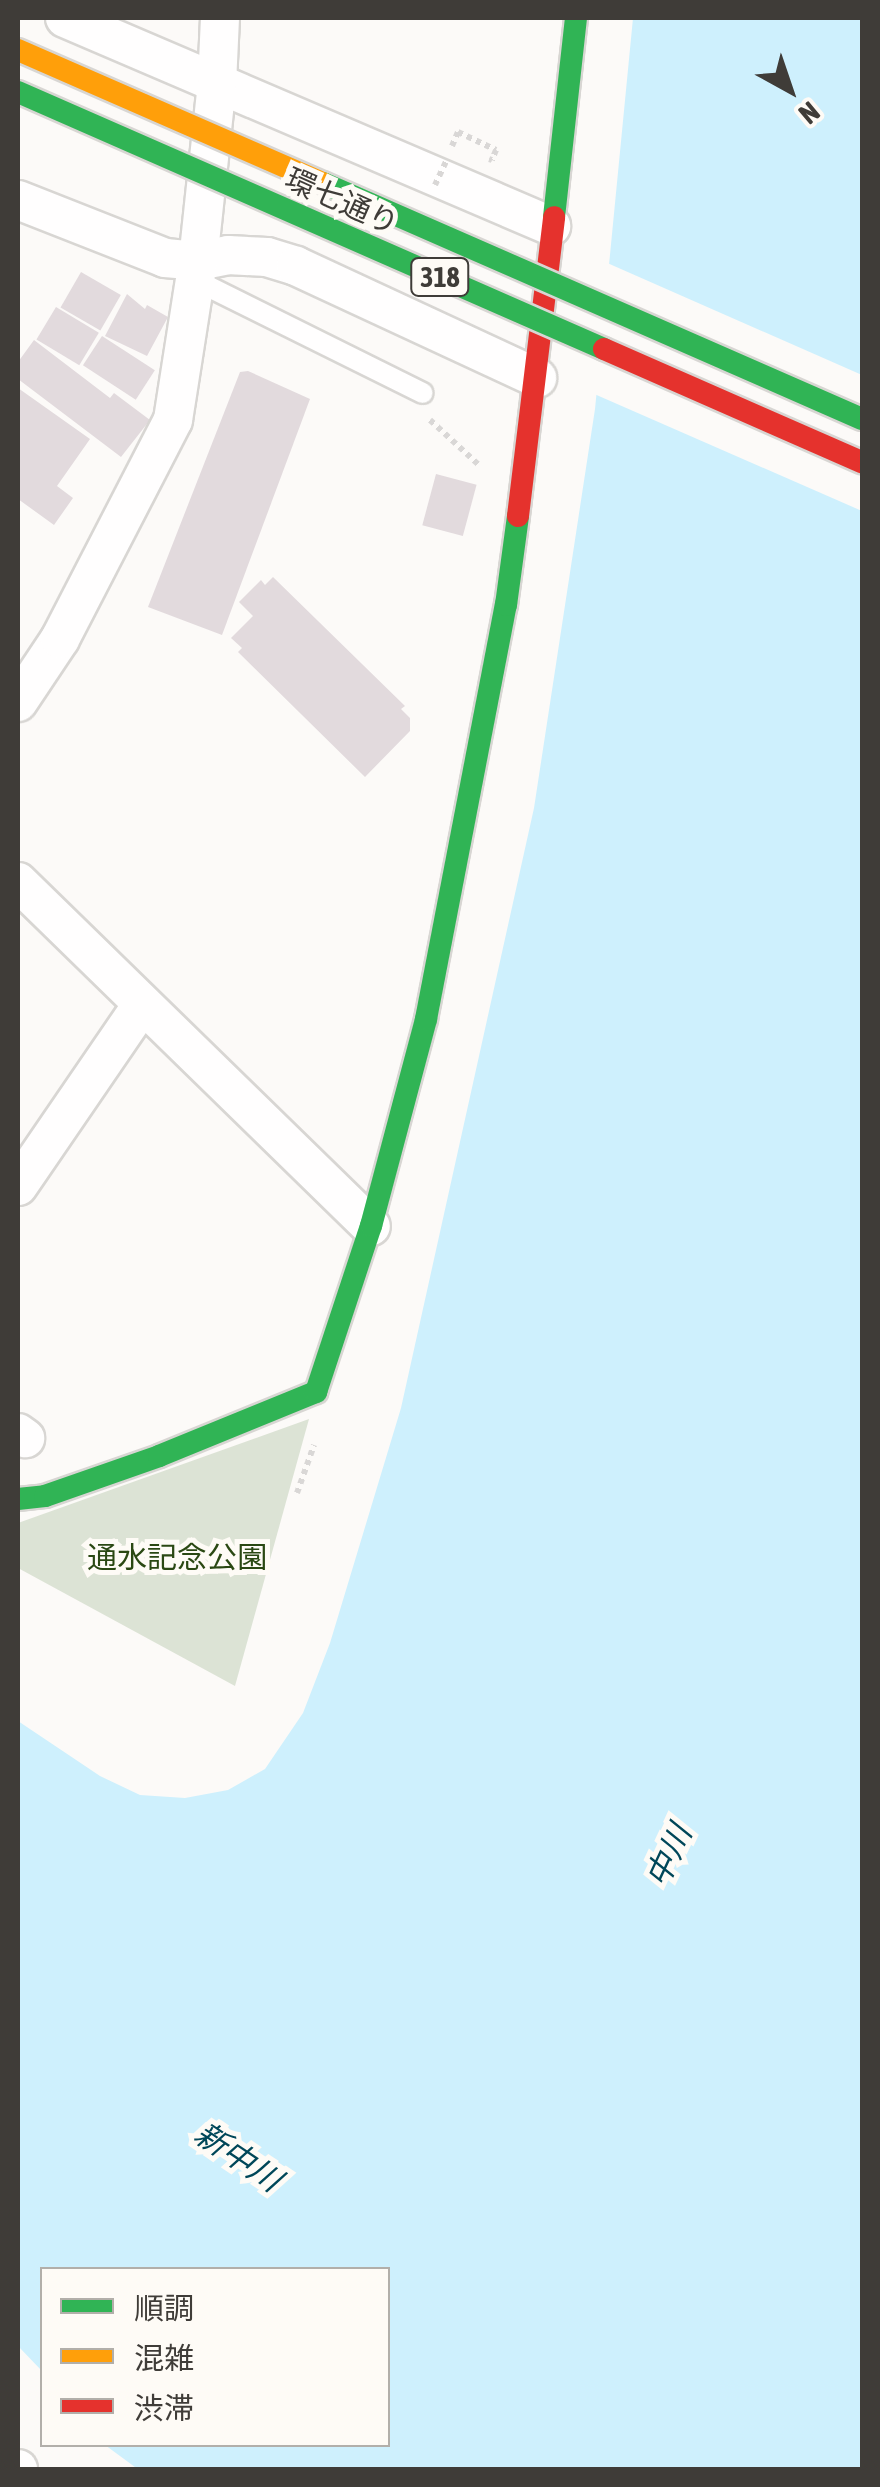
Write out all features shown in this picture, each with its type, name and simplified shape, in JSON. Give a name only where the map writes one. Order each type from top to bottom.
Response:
[{"type":"main road","points":[[18,1499],[45,1496],[159,1456],[283,1409],[316,1392],[371,1226],[426,1019],[470,798],[518,536],[576,18]]},
{"type":"main road","name":"環七通り","points":[[18,50],[862,419]]},
{"type":"main road","name":"環七通り","points":[[18,92],[862,462]]},
{"type":"street","points":[[66,18],[551,226]]},
{"type":"street","points":[[18,702],[60,639],[174,420],[196,270],[217,84],[220,18]]},
{"type":"street","points":[[18,200],[196,270],[248,256],[296,266],[537,378]]},
{"type":"street","points":[[18,882],[371,1226]]},
{"type":"street","points":[[18,1186],[142,1005]]},
{"type":"lane","points":[[196,270],[422,393]]},
{"type":"path","points":[[465,135],[496,150],[492,160],[468,148]]},
{"type":"path","points":[[435,186],[446,161]]},
{"type":"path","points":[[423,416],[440,425],[486,476]]},
{"type":"green space","name":"通水記念公園","points":[[309,1419],[235,1686],[18,1568],[18,1523]]},
{"type":"water","points":[[633,18],[862,18],[862,2469],[139,2470],[108,2447],[390,2447],[390,2267],[40,2267],[40,2369],[18,2346],[18,1721],[100,1776],[140,1795],[185,1798],[228,1790],[265,1769],[303,1713],[330,1643],[401,1408],[534,808],[595,409]]},
{"type":"pier","points":[[605,262],[862,375],[862,511],[592,393]]},
{"type":"building","points":[[81,272],[121,295],[100,331],[60,308]]},
{"type":"building","points":[[127,294],[145,309],[147,305],[168,317],[147,356],[105,336]]},
{"type":"building","points":[[56,307],[99,333],[79,365],[36,340]]},
{"type":"building","points":[[102,336],[155,370],[136,400],[83,365]]},
{"type":"building","points":[[34,340],[110,398],[114,393],[150,420],[121,457],[18,379],[18,362]]},
{"type":"building","points":[[248,371],[310,399],[222,635],[148,607],[240,372]]},
{"type":"building","points":[[18,388],[90,439],[57,486],[73,498],[54,525],[18,499]]},
{"type":"building","points":[[436,474],[477,485],[463,536],[422,525]]},
{"type":"building","points":[[273,577],[405,706],[401,709],[410,718],[410,731],[365,777],[238,652],[242,648],[231,638],[253,616],[239,602],[261,580],[265,585]]},
{"type":"traffic: fast","points":[[554,217],[576,18]]},
{"type":"traffic: fast","points":[[18,92],[604,349]]},
{"type":"traffic: fast","points":[[323,183],[862,419]]},
{"type":"traffic: fast","points":[[18,1499],[45,1496],[159,1456],[316,1392],[371,1226],[426,1019],[506,605],[518,516]]},
{"type":"traffic: jam","points":[[518,516],[554,217]]},
{"type":"traffic: jam","points":[[604,349],[862,462]]},
{"type":"traffic: slow","points":[[18,50],[323,183]]},
{"type":"water label","name":"中川","points":[[669,1856]]},
{"type":"water label","name":"新中川","points":[[238,2157]]}]
